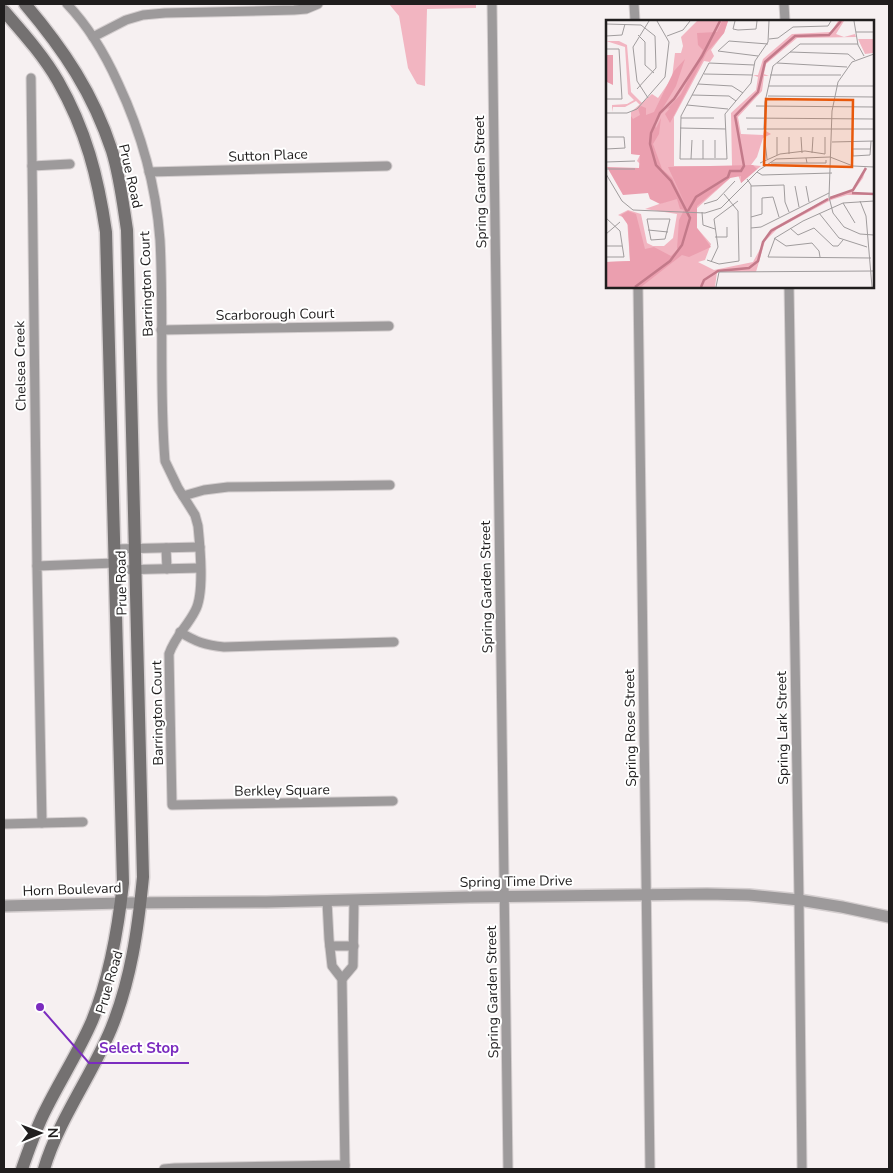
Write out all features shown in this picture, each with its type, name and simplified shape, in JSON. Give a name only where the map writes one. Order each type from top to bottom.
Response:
[{"type":"main road","name":"Prue Road","points":[[24,4],[53,37],[75,70],[95,110],[112,152],[127,230],[144,877],[134,952],[124,991],[111,1029],[94,1065],[63,1119],[44,1169]]},
{"type":"main road","name":"Prue Road","points":[[4,11],[37,50],[52,73],[76,118],[92,159],[106,232],[123,883],[121,903],[105,985],[92,1021],[76,1055],[45,1110],[22,1169]]},
{"type":"main road","points":[[106,232],[127,230]]},
{"type":"street","name":"Barrington Court","points":[[67,4],[93,36],[129,105],[149,172],[160,239],[165,461],[182,496],[195,515],[200,547],[200,596],[197,607],[172,643],[169,654],[172,805]]},
{"type":"street","points":[[93,36],[126,20],[143,15],[165,12],[294,10],[306,9],[318,4]]},
{"type":"street","name":"Spring Garden Street","points":[[492,4],[508,1169]]},
{"type":"street","points":[[634,4],[634,20]]},
{"type":"street","points":[[784,4],[785,20]]},
{"type":"street","name":"Chelsea Creek","points":[[31,78],[42,823]]},
{"type":"street","points":[[32,166],[70,164]]},
{"type":"street","name":"Sutton Place","points":[[149,172],[387,166]]},
{"type":"street","name":"Spring Rose Street","points":[[638,288],[650,1169]]},
{"type":"street","name":"Spring Lark Street","points":[[789,288],[802,1169]]},
{"type":"street","name":"Scarborough Court","points":[[161,330],[389,326]]},
{"type":"street","points":[[182,496],[204,490],[228,487],[390,485]]},
{"type":"street","points":[[115,549],[200,547]]},
{"type":"street","points":[[166,548],[166,569]]},
{"type":"street","points":[[37,566],[115,567],[136,570],[200,568]]},
{"type":"street","points":[[180,632],[206,645],[224,647],[394,642]]},
{"type":"street","name":"Berkley Square","points":[[172,805],[393,801]]},
{"type":"street","points":[[4,824],[83,822]]},
{"type":"street","name":"Spring Time Drive","points":[[141,902],[354,901],[646,894],[749,896],[799,900],[889,917]]},
{"type":"street","points":[[164,1169],[345,1167],[342,979],[332,966],[327,901]]},
{"type":"street","points":[[342,979],[353,966],[354,901]]},
{"type":"street","name":"Horn Boulevard","points":[[4,906],[141,902]]},
{"type":"street","points":[[330,946],[354,946]]},
{"type":"shaded area","points":[[389,4],[476,4],[476,8],[427,9],[425,86],[417,84],[408,68],[399,16]]},
{"type":"place","name":"Select Stop","points":[[40,1007]]}]
